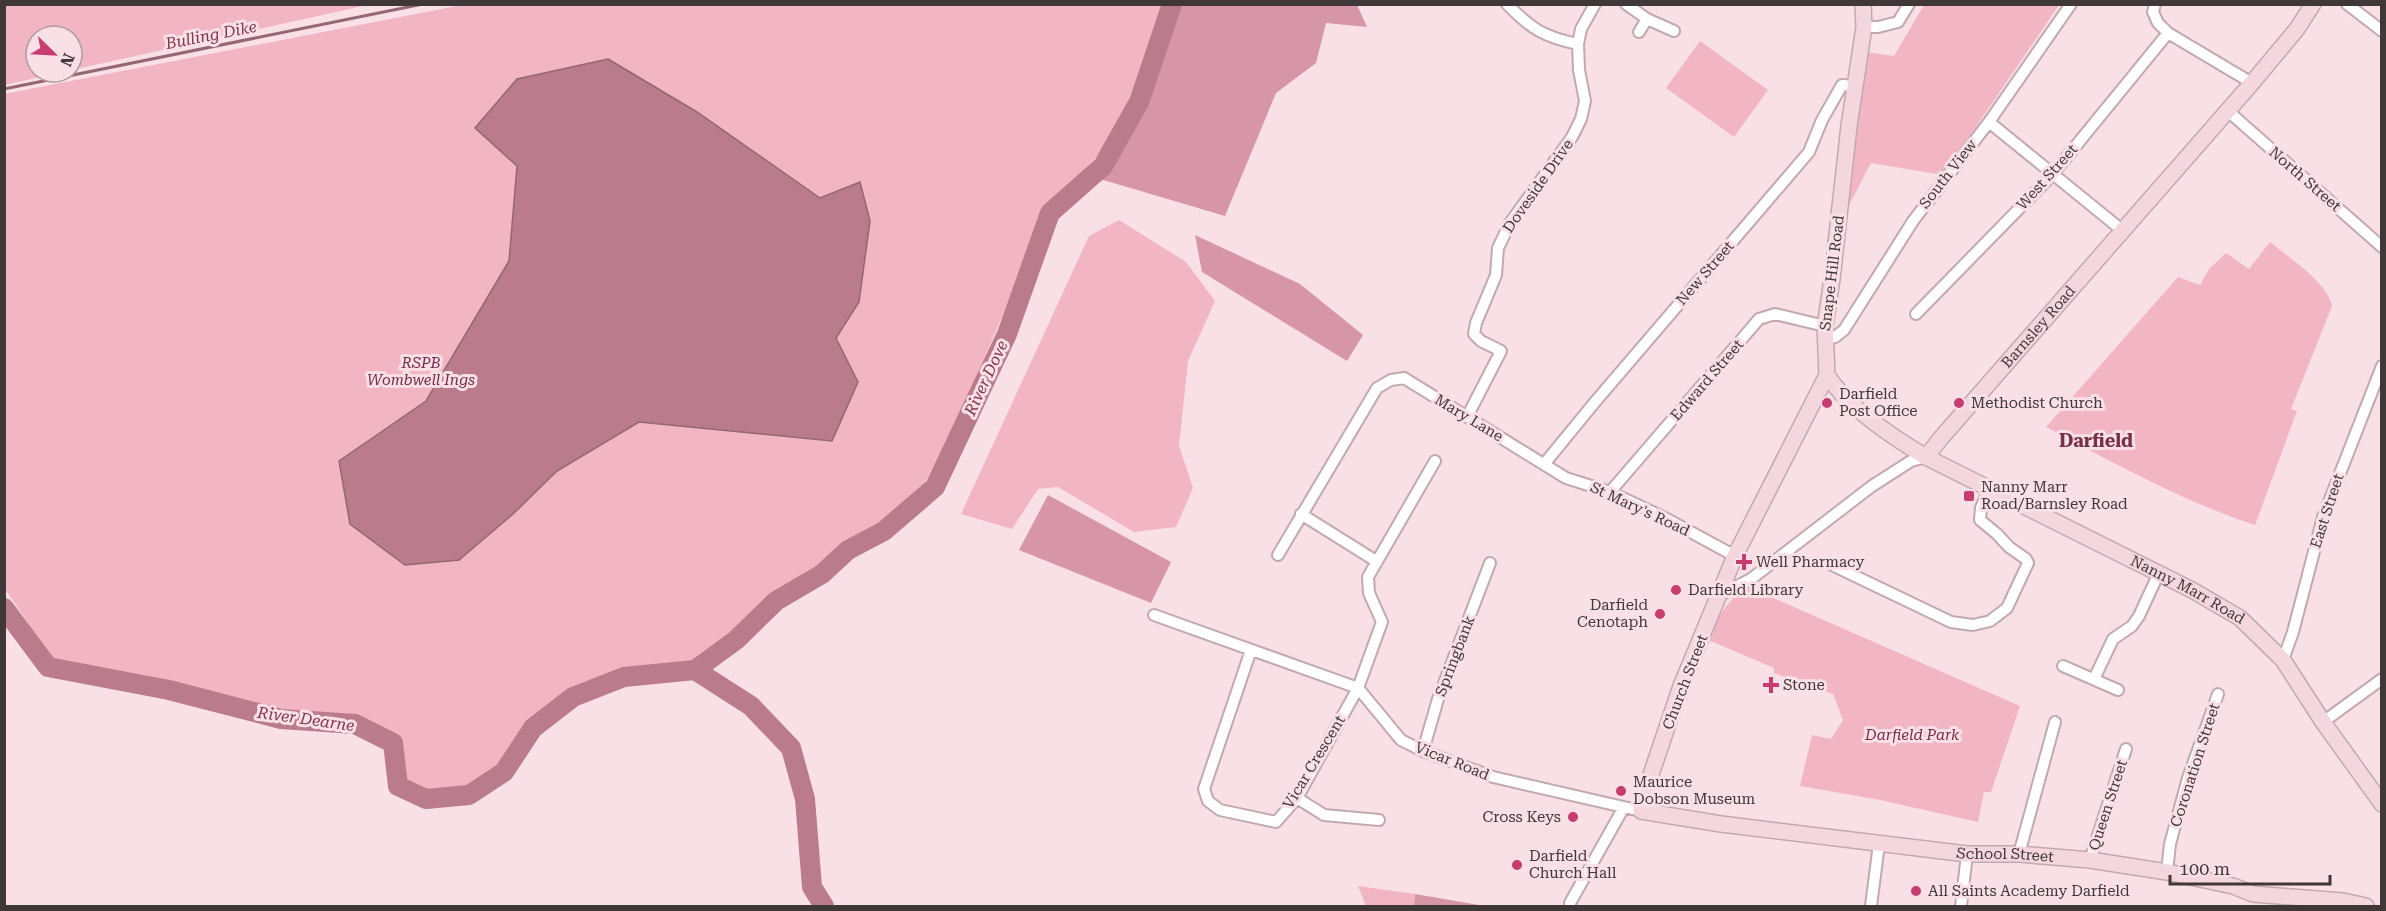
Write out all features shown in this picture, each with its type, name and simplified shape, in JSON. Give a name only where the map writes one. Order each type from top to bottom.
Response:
[{"type":"street","points":[[1507,4],[1525,23],[1552,39],[1578,44]]},
{"type":"street","name":"Doveside Drive","points":[[1467,417],[1501,351],[1481,341],[1474,334],[1476,323],[1496,275],[1498,248],[1510,223],[1572,137],[1581,119],[1585,101],[1579,70],[1578,44],[1581,29],[1595,4]]},
{"type":"street","points":[[1626,4],[1647,19],[1674,31]]},
{"type":"street","name":"Snape Hill Road","points":[[1827,375],[1824,332],[1833,279],[1864,27],[1863,4]]},
{"type":"street","points":[[1864,27],[1878,27],[1898,22],[1909,4]]},
{"type":"street","name":"South View","points":[[1824,332],[1835,337],[1844,330],[1913,221],[1989,122],[2072,4]]},
{"type":"street","points":[[2155,4],[2152,12],[2158,23],[2168,33],[2252,82]]},
{"type":"street","name":"Barnsley Road","points":[[1720,595],[1751,579],[1901,467],[1911,461],[1926,457],[2228,111],[2297,28],[2313,4]]},
{"type":"street","points":[[2347,4],[2382,31]]},
{"type":"street","points":[[1639,32],[1647,19]]},
{"type":"street","name":"West Street","points":[[1916,314],[2052,175],[2168,33]]},
{"type":"street","name":"New Street","points":[[1545,464],[1594,402],[1809,152],[1822,120],[1842,85],[1856,86]]},
{"type":"street","name":"North Street","points":[[2228,111],[2382,247]]},
{"type":"street","points":[[1989,122],[2123,231]]},
{"type":"street","name":"Edward Street","points":[[1610,492],[1759,319],[1775,314],[1824,332]]},
{"type":"street","name":"East Street","points":[[2283,660],[2293,632],[2323,517],[2382,366]]},
{"type":"street","points":[[1735,556],[1827,375]]},
{"type":"street","name":"Nanny Marr Road","points":[[1827,375],[1840,392],[1892,437],[1926,457],[2192,590],[2240,618],[2283,660],[2323,722],[2382,804]]},
{"type":"street","name":"Mary Lane","points":[[1301,514],[1377,388],[1391,380],[1404,378],[1545,464]]},
{"type":"street","name":"Vicar Crescent","points":[[1251,650],[1204,789],[1208,801],[1220,810],[1276,822],[1297,798],[1358,688],[1382,622],[1368,593],[1368,577],[1435,461]]},
{"type":"street","name":"St Mary's Road","points":[[1545,464],[1566,478],[1610,492],[1663,517],[1735,556]]},
{"type":"street","points":[[1832,565],[1951,622],[1973,625],[1990,621],[2007,608],[2028,563],[1980,520],[1981,508],[1989,489]]},
{"type":"street","points":[[1278,555],[1301,514],[1376,561]]},
{"type":"street","name":"Church Street","points":[[1641,811],[1641,804],[1681,686],[1735,556]]},
{"type":"street","name":"Springbank","points":[[1423,751],[1438,699],[1491,563]]},
{"type":"street","points":[[2094,679],[2113,639],[2132,626],[2139,616],[2158,575]]},
{"type":"street","points":[[1154,615],[1358,688]]},
{"type":"street","points":[[2063,666],[2118,690]]},
{"type":"street","points":[[2323,722],[2382,679]]},
{"type":"street","name":"Vicar Road","points":[[1358,688],[1401,740],[1423,751],[1493,777],[1641,811]]},
{"type":"street","name":"Coronation Street","points":[[2167,872],[2170,844],[2188,778],[2218,694]]},
{"type":"street","points":[[2019,854],[2055,722]]},
{"type":"street","name":"Queen Street","points":[[2090,860],[2126,749]]},
{"type":"street","points":[[1297,798],[1323,815],[1379,820]]},
{"type":"street","points":[[1570,903],[1624,807]]},
{"type":"street","name":"School Street","points":[[1641,811],[1721,824],[1967,854],[2019,854],[2090,860],[2167,872],[2233,886],[2277,902],[2343,901],[2366,906]]},
{"type":"street","points":[[1871,906],[1879,844]]},
{"type":"street","points":[[1961,906],[1967,854]]},
{"type":"green space","points":[[5,4],[368,5],[84,67],[84,24],[24,24],[24,81],[5,85]]},
{"type":"green space","name":"RSPB Wombwell Ings","points":[[462,5],[1165,5],[1122,118],[1095,159],[1043,209],[1013,291],[942,457],[918,492],[890,517],[859,536],[827,562],[779,593],[732,635],[693,662],[619,673],[569,691],[530,724],[498,768],[467,789],[429,795],[405,782],[399,742],[358,718],[278,711],[53,660],[5,589],[4,94],[55,84],[84,84],[84,78]]},
{"type":"green space","points":[[1924,5],[2059,5],[1943,175],[1871,163],[1849,205],[1853,137],[1865,52],[1894,56]]},
{"type":"green space","points":[[1700,41],[1768,90],[1734,137],[1666,88]]},
{"type":"green space","points":[[1119,220],[1186,262],[1215,301],[1188,361],[1179,446],[1193,488],[1176,527],[1134,532],[1058,487],[1038,489],[1012,529],[961,514],[1089,236]]},
{"type":"green space","points":[[2270,242],[2315,279],[2329,297],[2332,306],[2291,409],[2297,411],[2255,525],[2175,493],[2046,427],[2178,277],[2200,285],[2209,269],[2226,253],[2249,269]]},
{"type":"green space","name":"Darfield Park","points":[[1746,586],[2020,706],[1991,792],[1984,792],[1978,822],[1880,800],[1800,786],[1812,735],[1831,739],[1843,720],[1833,694],[1774,673],[1774,668],[1706,639],[1723,611]]},
{"type":"green space","points":[[1358,886],[1415,894],[1414,906],[1366,906]]},
{"type":"shaded area","points":[[1182,5],[1357,5],[1367,27],[1326,23],[1316,63],[1276,93],[1225,216],[1100,179],[1145,110]]},
{"type":"shaded area","points":[[608,59],[697,112],[820,198],[860,182],[870,221],[859,302],[836,338],[858,382],[832,441],[639,422],[557,471],[513,514],[459,560],[405,565],[350,524],[339,461],[426,401],[509,261],[517,166],[475,128],[517,79]]},
{"type":"shaded area","points":[[1195,235],[1300,284],[1363,335],[1347,361],[1202,272]]},
{"type":"shaded area","points":[[1048,495],[1171,562],[1151,603],[1019,550]]},
{"type":"shaded area","points":[[1415,894],[1485,906],[1414,906]]},
{"type":"waterway","name":"Bulling Dike","points":[[4,89],[423,4]]},
{"type":"waterway","name":"River Dove","points":[[695,670],[736,640],[776,601],[822,574],[848,550],[884,531],[935,487],[1007,334],[1050,213],[1103,166],[1139,102],[1172,4]]},
{"type":"waterway","name":"River Dearne","points":[[4,608],[48,667],[169,690],[281,719],[355,724],[393,743],[398,786],[426,799],[469,795],[504,772],[533,728],[573,697],[624,677],[695,670],[751,706],[791,748],[805,799],[812,887],[824,906]]},
{"type":"place","name":"Darfield Post Office","points":[[1827,403]]},
{"type":"place","name":"Methodist Church","points":[[1959,403]]},
{"type":"place","name":"Nanny Marr Road/Barnsley Road","points":[[1969,496]]},
{"type":"place","name":"Well Pharmacy","points":[[1744,562]]},
{"type":"place","name":"Darfield Library","points":[[1676,590]]},
{"type":"place","name":"Darfield Cenotaph","points":[[1660,614]]},
{"type":"place","name":"Stone","points":[[1771,685]]},
{"type":"place","name":"Maurice Dobson Museum","points":[[1621,791]]},
{"type":"place","name":"Cross Keys","points":[[1573,817]]},
{"type":"place","name":"Darfield Church Hall","points":[[1517,865]]},
{"type":"place","name":"All Saints Academy Darfield","points":[[1916,891]]},
{"type":"district","name":"Darfield","points":[[2096,440]]}]
